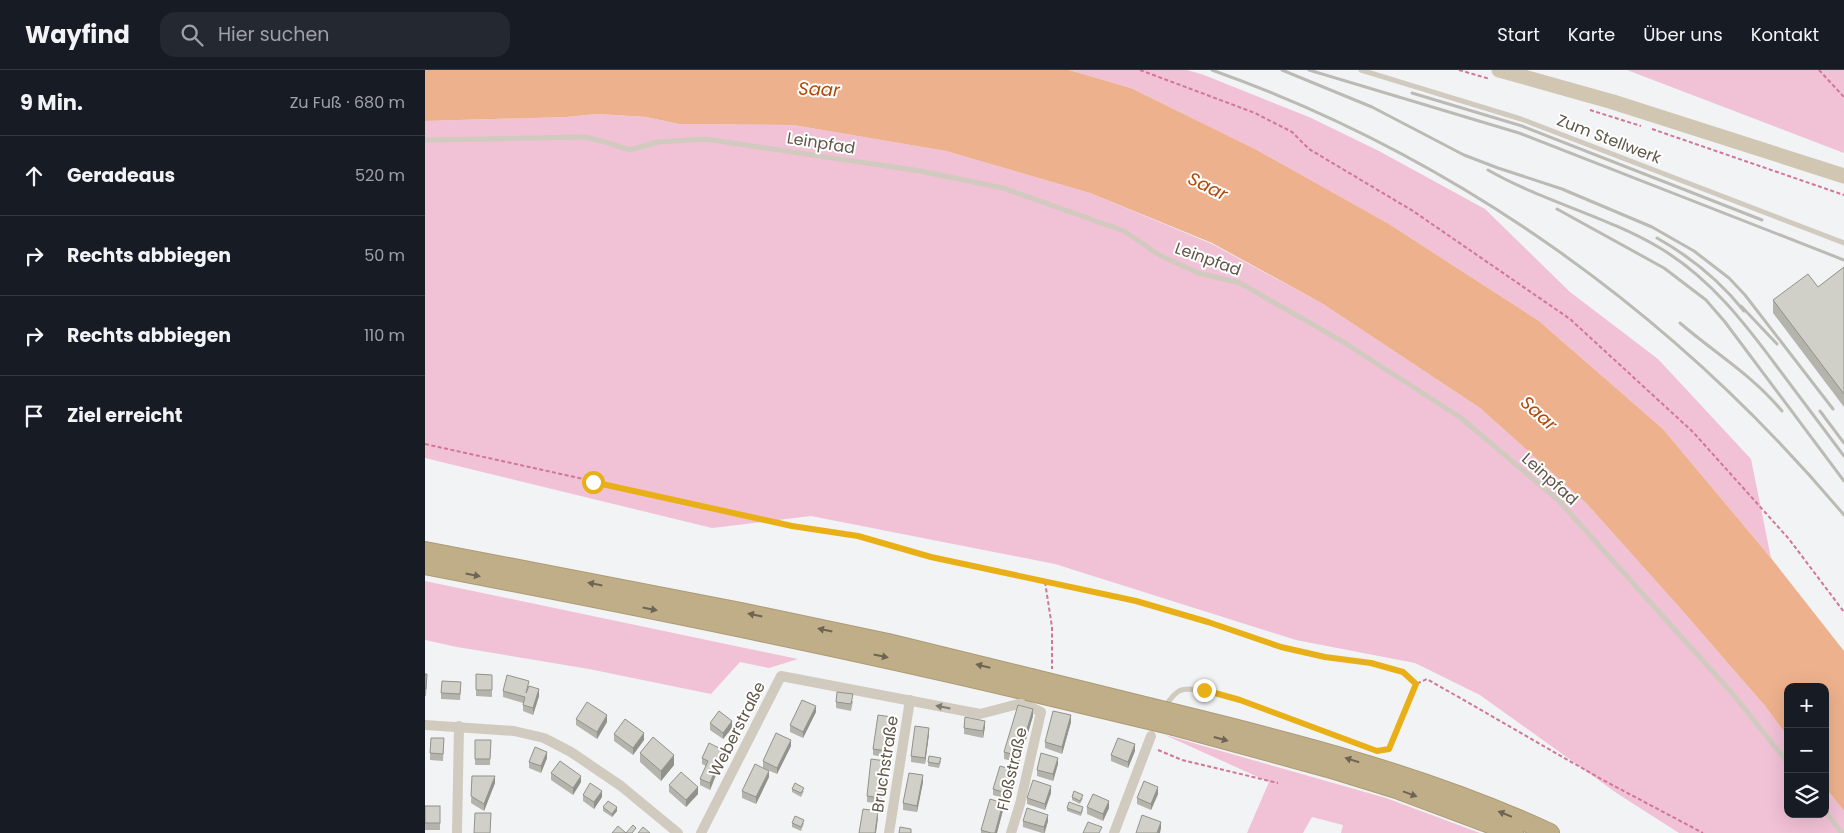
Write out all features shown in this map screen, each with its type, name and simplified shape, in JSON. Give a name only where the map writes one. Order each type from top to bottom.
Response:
[{"type":"highway","points":[[425,551],[741,612],[888,643],[1029,684],[1170,718],[1268,736],[1400,775],[1476,802],[1550,833]]},
{"type":"highway","points":[[425,565],[737,626],[884,657],[1029,684]]},
{"type":"highway","points":[[1170,718],[1291,758],[1396,789],[1514,833]]},
{"type":"main road","points":[[1498,76],[1613,102],[1844,176]]},
{"type":"street","name":"Weberstraße","points":[[701,833],[781,676],[910,700]]},
{"type":"street","name":"Floßstraße","points":[[910,700],[980,714],[1022,703],[1041,712],[1020,804],[1011,833]]},
{"type":"street","name":"Bruchstraße","points":[[889,833],[910,700]]},
{"type":"street","points":[[425,725],[514,731],[544,738],[571,752],[621,786],[677,833]]},
{"type":"street","points":[[457,833],[459,726]]},
{"type":"street","points":[[1114,833],[1149,741]]},
{"type":"lane","name":"Zum Stellwerk","points":[[1361,70],[1521,119],[1844,243]]},
{"type":"lane","name":"Leinpfad","points":[[425,140],[585,138],[630,150],[658,142],[705,138],[920,171],[1003,188],[1123,231],[1159,255],[1198,273],[1239,283],[1345,343],[1461,418],[1558,500],[1732,694],[1784,757]]},
{"type":"lane","points":[[1149,741],[1170,718],[1173,696],[1182,688],[1204,690]]},
{"type":"lane","points":[[1051,689],[1170,718]]},
{"type":"lane","points":[[1829,816],[1842,833]]},
{"type":"path","points":[[1140,70],[1255,113],[1292,132],[1309,149],[1413,211],[1570,319],[1693,432],[1789,539],[1844,612]]},
{"type":"path","points":[[1459,70],[1498,76]]},
{"type":"path","points":[[1819,70],[1844,97]]},
{"type":"path","points":[[1591,110],[1844,195]]},
{"type":"path","points":[[425,444],[792,526],[858,536],[931,557],[1136,601],[1208,622],[1281,647],[1325,657],[1371,663],[1403,672],[1416,684]]},
{"type":"path","points":[[1045,582],[1052,627],[1052,672]]},
{"type":"path","points":[[1204,690],[1240,700],[1377,751],[1389,749],[1416,684],[1427,679],[1601,779],[1703,833]]},
{"type":"path","points":[[1149,741],[1182,760],[1278,782]]},
{"type":"shaded area","points":[[1069,70],[1187,70],[1204,75],[1309,117],[1379,151],[1485,209],[1570,292],[1658,359],[1751,459],[1771,558],[1663,429],[1539,321],[1389,224],[1257,150],[1131,88]]},
{"type":"shaded area","points":[[1627,70],[1844,70],[1844,153]]},
{"type":"shaded area","points":[[597,114],[646,117],[679,124],[793,125],[946,151],[1090,193],[1212,244],[1323,304],[1480,408],[1586,503],[1765,706],[1784,732],[1784,818],[1829,818],[1829,792],[1844,811],[1844,833],[1679,833],[1618,794],[1480,695],[1415,663],[1296,640],[1055,564],[811,516],[712,528],[425,458],[425,121],[566,117]]},
{"type":"shaded area","points":[[425,581],[798,659],[769,668],[740,662],[711,694],[589,669],[457,647],[425,640]]},
{"type":"shaded area","points":[[1165,735],[1386,798],[1480,833],[1341,833],[1343,825],[1312,817],[1303,833],[1247,833],[1269,782]]},
{"type":"water","name":"Saar","points":[[425,70],[1069,70],[1131,88],[1257,150],[1389,224],[1539,321],[1663,429],[1771,558],[1844,651],[1844,811],[1829,792],[1829,683],[1784,683],[1784,732],[1765,706],[1586,503],[1480,408],[1323,304],[1212,243],[1090,193],[946,151],[793,125],[679,124],[646,117],[597,114],[566,117],[425,121]]},
{"type":"building","points":[[1844,267],[1844,394],[1773,300],[1808,274],[1818,287]]},
{"type":"building","points":[[425,674],[427,674],[426,689],[425,689]]},
{"type":"building","points":[[476,674],[492,675],[492,690],[476,690]]},
{"type":"building","points":[[507,675],[529,681],[526,693],[529,686],[539,689],[533,708],[523,705],[525,697],[503,691]]},
{"type":"building","points":[[442,681],[461,682],[460,694],[441,693]]},
{"type":"building","points":[[837,692],[853,694],[851,704],[836,702]]},
{"type":"building","points":[[802,700],[816,706],[803,732],[790,725]]},
{"type":"building","points":[[587,702],[607,715],[597,732],[576,719]]},
{"type":"building","points":[[1018,705],[1033,709],[1019,756],[1004,752]]},
{"type":"building","points":[[719,711],[732,721],[723,733],[710,723]]},
{"type":"building","points":[[1053,711],[1071,715],[1062,747],[1045,742]]},
{"type":"building","points":[[878,715],[892,717],[887,751],[873,749]]},
{"type":"building","points":[[965,717],[985,721],[983,731],[964,728]]},
{"type":"building","points":[[625,719],[644,733],[633,748],[614,734]]},
{"type":"building","points":[[915,726],[929,728],[925,758],[911,756]]},
{"type":"building","points":[[776,733],[791,740],[777,768],[763,761]]},
{"type":"building","points":[[653,737],[674,755],[661,771],[640,753]]},
{"type":"building","points":[[431,738],[444,738],[443,754],[430,753]]},
{"type":"building","points":[[1118,738],[1135,744],[1128,762],[1111,755]]},
{"type":"building","points":[[475,740],[491,740],[490,759],[475,759]]},
{"type":"building","points":[[709,743],[723,750],[710,783],[700,779],[708,761],[702,758]]},
{"type":"building","points":[[535,747],[547,752],[541,766],[529,762]]},
{"type":"building","points":[[1041,753],[1058,758],[1053,774],[1037,770]]},
{"type":"building","points":[[929,756],[941,758],[939,764],[928,762]]},
{"type":"building","points":[[871,759],[886,761],[881,798],[867,796]]},
{"type":"building","points":[[560,761],[581,776],[573,788],[551,773]]},
{"type":"building","points":[[755,764],[769,771],[756,797],[742,791]]},
{"type":"building","points":[[1000,766],[1013,770],[1006,793],[993,789]]},
{"type":"building","points":[[681,772],[698,787],[686,800],[669,785]]},
{"type":"building","points":[[909,773],[923,775],[917,806],[903,803]]},
{"type":"building","points":[[472,776],[495,776],[484,804],[471,796]]},
{"type":"building","points":[[1033,780],[1051,786],[1045,804],[1027,798]]},
{"type":"building","points":[[1144,781],[1158,787],[1151,804],[1137,798]]},
{"type":"building","points":[[590,783],[602,791],[594,802],[583,795]]},
{"type":"building","points":[[795,783],[804,788],[801,793],[792,789]]},
{"type":"building","points":[[1074,791],[1083,795],[1080,801],[1072,797]]},
{"type":"building","points":[[1093,794],[1109,801],[1103,814],[1087,807]]},
{"type":"building","points":[[990,799],[1003,803],[995,833],[981,830]]},
{"type":"building","points":[[608,801],[617,807],[612,814],[603,807]]},
{"type":"building","points":[[1069,802],[1083,807],[1081,813],[1067,808]]},
{"type":"building","points":[[425,806],[440,806],[440,823],[425,823]]},
{"type":"building","points":[[1027,808],[1048,815],[1044,827],[1023,821]]},
{"type":"building","points":[[863,809],[878,811],[875,833],[859,833]]},
{"type":"building","points":[[475,813],[491,813],[490,833],[474,833]]},
{"type":"building","points":[[1142,815],[1161,822],[1157,833],[1136,833]]},
{"type":"building","points":[[795,816],[804,820],[801,827],[792,823]]},
{"type":"building","points":[[1088,822],[1102,827],[1099,833],[1083,833]]},
{"type":"building","points":[[633,825],[636,828],[632,833],[626,833]]},
{"type":"building","points":[[618,826],[626,833],[612,833]]},
{"type":"building","points":[[643,827],[650,833],[638,833]]},
{"type":"building","points":[[900,827],[911,829],[911,833],[899,833]]},
{"type":"railway","points":[[1212,70],[1303,106],[1391,149],[1476,197],[1558,250],[1635,310],[1709,373],[1779,442],[1844,515]]},
{"type":"railway","points":[[1282,70],[1372,107],[1464,155],[1562,189],[1652,227],[1694,251],[1729,278],[1745,295],[1833,409]]},
{"type":"railway","points":[[1309,70],[1519,133],[1844,260]]},
{"type":"railway","points":[[1412,93],[1522,126],[1762,220]]},
{"type":"railway","points":[[1488,170],[1530,191],[1596,217],[1639,237],[1660,248],[1695,273],[1739,318],[1844,456]]},
{"type":"railway","points":[[1557,209],[1664,268],[1706,300],[1725,322],[1844,481]]},
{"type":"railway","points":[[1657,238],[1682,253],[1704,270],[1744,311]]},
{"type":"railway","points":[[1741,306],[1777,344]]},
{"type":"railway","points":[[1680,323],[1746,375],[1782,411]]},
{"type":"railway","points":[[1820,411],[1844,443]]},
{"type":"route","points":[[593,482],[792,526],[858,536],[931,557],[1136,601],[1208,622],[1281,647],[1325,657],[1371,663],[1403,672],[1416,684],[1389,749],[1377,751],[1240,700],[1204,690]]}]
